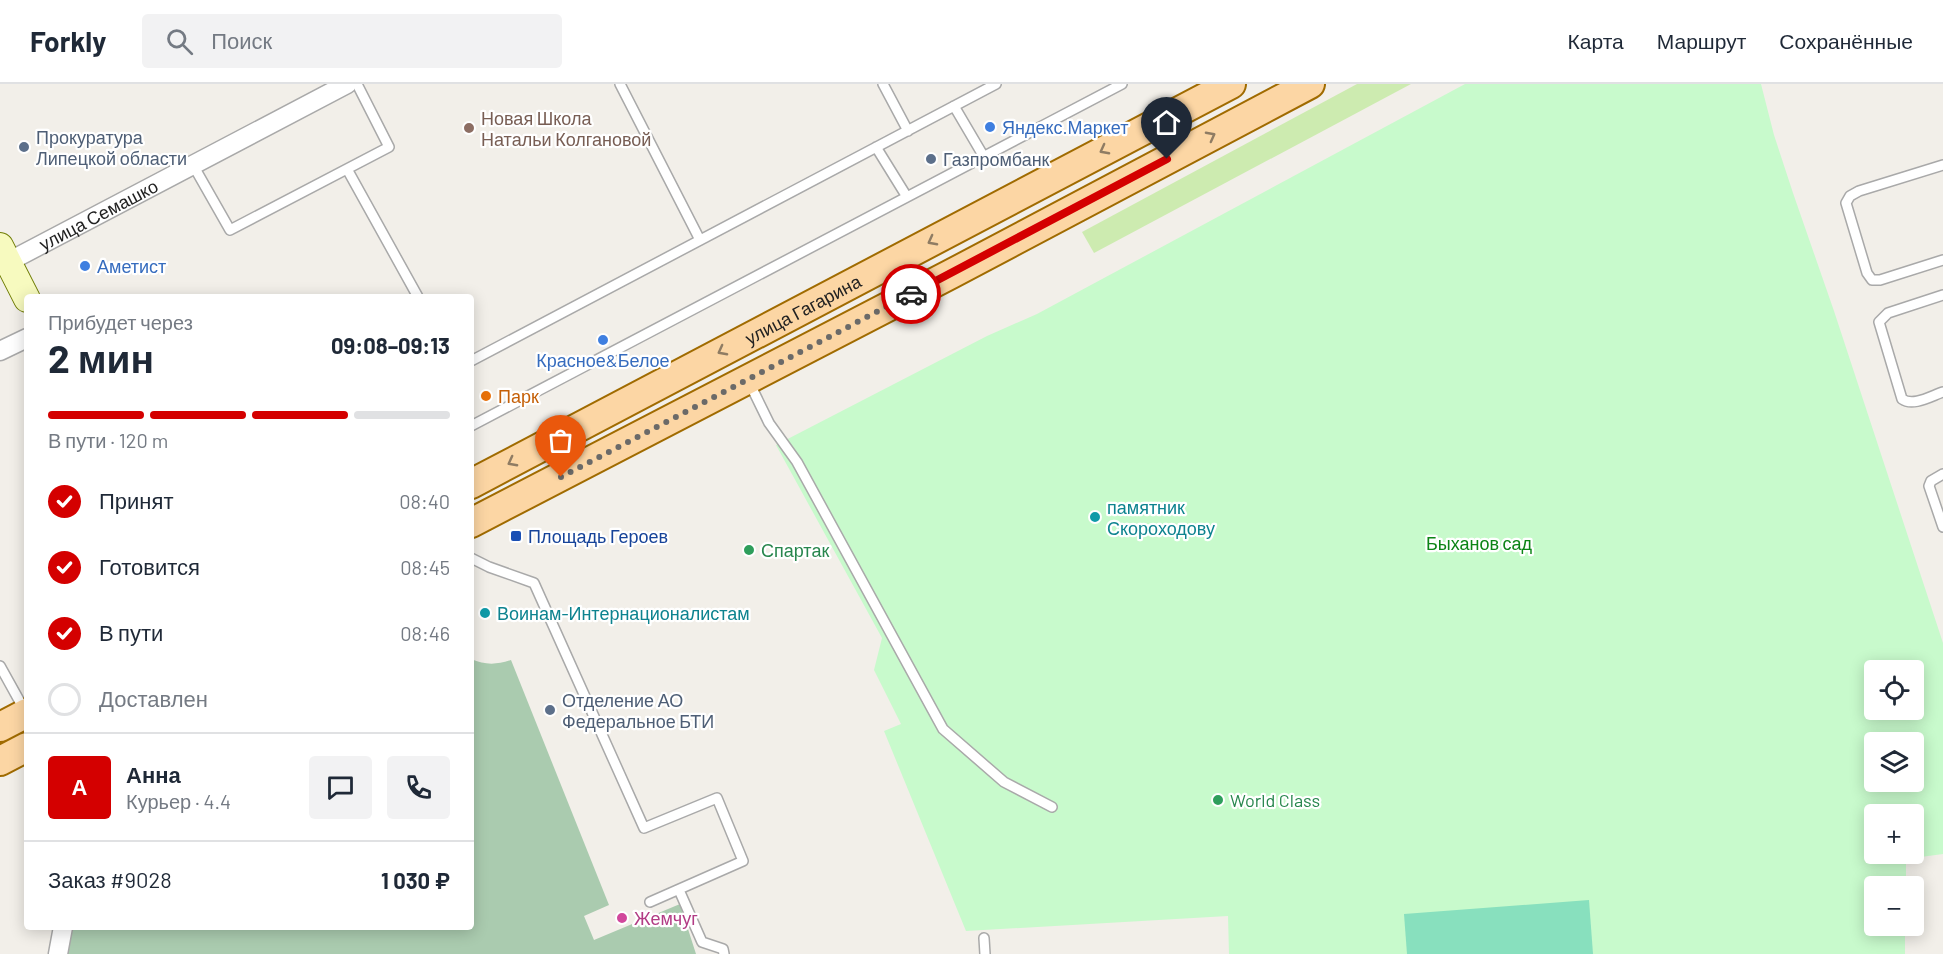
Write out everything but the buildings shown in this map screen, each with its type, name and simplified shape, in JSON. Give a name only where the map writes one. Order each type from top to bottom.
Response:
[{"type":"main road","name":"улица Гагарина","points":[[474,482],[1231,84]]},
{"type":"main road","name":"улица Гагарина","points":[[474,521],[1310,84]]},
{"type":"main road","points":[[1150,126],[1165,124],[1177,134],[1178,149],[1167,159]]},
{"type":"main road","points":[[4,254],[24,294]]},
{"type":"main road","points":[[0,727],[24,715]]},
{"type":"main road","points":[[0,761],[24,749]]},
{"type":"street","name":"улица Семашко","points":[[4,254],[193,165],[347,84]]},
{"type":"street","points":[[0,351],[24,339]]},
{"type":"street","points":[[58,954],[62,930]]},
{"type":"lane","points":[[193,165],[230,230],[389,147],[357,84]]},
{"type":"lane","points":[[620,84],[700,240]]},
{"type":"lane","points":[[883,84],[908,131]]},
{"type":"lane","points":[[474,360],[996,84]]},
{"type":"lane","points":[[474,424],[1122,84]]},
{"type":"lane","points":[[954,106],[984,157]]},
{"type":"lane","points":[[876,147],[907,197]]},
{"type":"lane","points":[[1942,166],[1859,191],[1850,196],[1846,203],[1867,273],[1872,280],[1880,280],[1943,260]]},
{"type":"lane","points":[[347,169],[416,294]]},
{"type":"lane","points":[[1943,295],[1888,313],[1879,322],[1902,399],[1913,402],[1943,392]]},
{"type":"lane","points":[[748,380],[769,423],[797,462],[943,729],[1004,782],[1052,807]]},
{"type":"lane","points":[[1943,474],[1936,476],[1929,486],[1943,527]]},
{"type":"lane","points":[[474,560],[534,583],[644,828],[717,798],[743,861],[650,902]]},
{"type":"lane","points":[[0,666],[24,708]]},
{"type":"lane","points":[[679,890],[702,942],[723,949],[724,954]]},
{"type":"lane","points":[[984,938],[985,954]]},
{"type":"green space","points":[[1357,84],[1411,84],[1094,253],[1082,232]]},
{"type":"green space","name":"Быханов сад","points":[[1465,84],[1761,84],[1774,135],[1943,643],[1943,854],[1924,857],[1924,804],[1864,804],[1864,864],[1906,864],[1906,876],[1864,876],[1864,936],[1905,936],[1905,954],[1229,954],[1228,916],[966,931],[884,731],[901,724],[874,670],[882,638],[776,445],[987,336],[1037,314]]},
{"type":"green space","points":[[474,660],[491,664],[511,660],[609,905],[584,916],[594,940],[680,904],[696,954],[64,954],[70,930],[474,930]]},
{"type":"green space","points":[[1589,900],[1593,954],[1407,954],[1404,914]]},
{"type":"way so far","points":[[561,477],[911,294]]},
{"type":"place","name":"Яндекс.Маркет","points":[[990,127]]},
{"type":"place","name":"Новая Школа Натальи Колгановой","points":[[469,128]]},
{"type":"place","name":"Прокуратура Липецкой области","points":[[24,147]]},
{"type":"place","name":"Газпромбанк","points":[[931,159]]},
{"type":"place","name":"Аметист","points":[[85,266]]},
{"type":"place","name":"Красное&Белое","points":[[603,340]]},
{"type":"place","name":"Парк","points":[[486,396]]},
{"type":"place","name":"памятник Скороходову","points":[[1095,517]]},
{"type":"place","name":"Площадь Героев","points":[[516,536]]},
{"type":"place","name":"Спартак","points":[[749,550]]},
{"type":"place","name":"Воинам-Интернационалистам","points":[[485,613]]},
{"type":"place","name":"Отделение АО Федеральное БТИ","points":[[550,710]]},
{"type":"place","name":"World Class","points":[[1218,800]]},
{"type":"place","name":"Жемчуг","points":[[622,918]]},
{"type":"route","points":[[911,294],[1167,159]]}]
